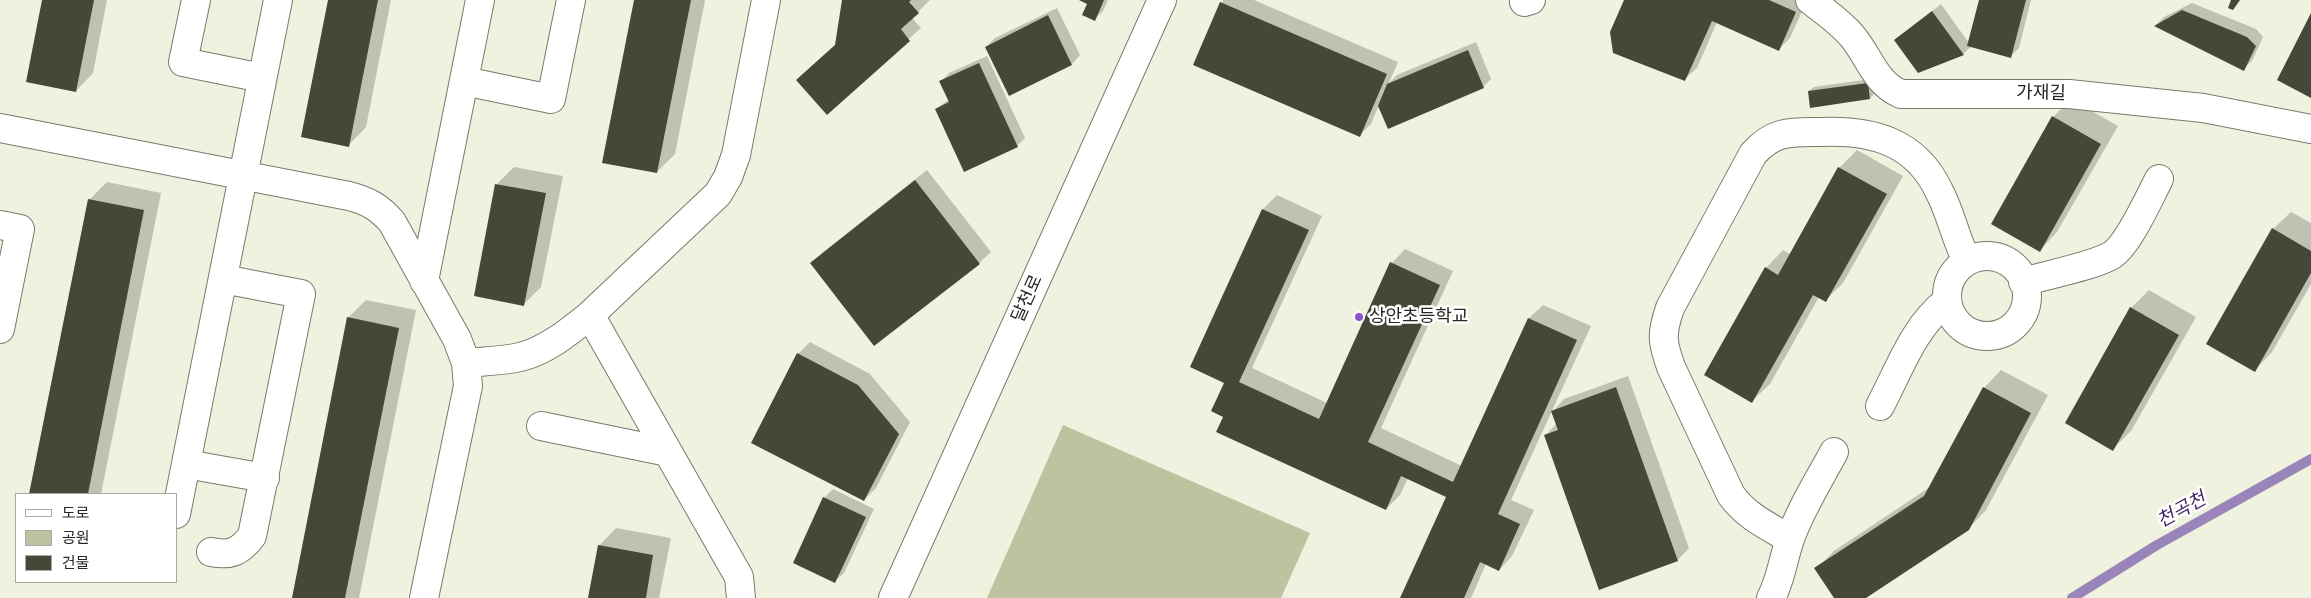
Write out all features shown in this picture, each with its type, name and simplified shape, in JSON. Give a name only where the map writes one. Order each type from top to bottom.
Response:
[{"type":"street","points":[[196,0],[183,62],[262,78]]},
{"type":"street","points":[[178,504],[278,0]]},
{"type":"street","points":[[424,281],[480,0]]},
{"type":"street","points":[[464,81],[551,99],[571,0]]},
{"type":"street","points":[[466,362],[522,357],[546,346],[590,315],[718,194],[728,177],[736,155],[766,0]]},
{"type":"street","name":"달천로","points":[[893,598],[1162,0]]},
{"type":"street","name":"가재길","points":[[1810,0],[1851,34],[1882,82],[1889,89],[1901,94],[2088,95],[2203,108],[2311,129]]},
{"type":"street","points":[[0,128],[349,196],[374,204],[392,222],[457,339],[466,362],[468,386],[424,598]]},
{"type":"street","points":[[1790,538],[1756,520],[1741,509],[1731,495],[1671,368],[1663,346],[1663,330],[1670,308],[1753,154],[1762,144],[1775,136],[1788,133],[1846,131],[1868,134],[1891,141],[1911,153],[1927,168],[1940,192],[1958,242],[1968,262]]},
{"type":"street","points":[[2023,282],[2100,260],[2113,254],[2124,244],[2159,179]]},
{"type":"street","points":[[0,225],[20,229],[0,329]]},
{"type":"street","points":[[1988,256],[2000,258],[2012,265],[2021,275],[2023,282],[2026,287],[2026,300],[2023,313],[2010,328],[1993,336],[1980,336],[1968,331],[1958,324],[1951,313],[1947,300],[1948,287],[1954,275],[1974,258],[1988,256]]},
{"type":"street","points":[[211,552],[224,555],[237,552],[252,536],[301,294],[223,279]]},
{"type":"street","points":[[1880,406],[1922,325],[1947,300]]},
{"type":"street","points":[[590,315],[739,577],[741,598]]},
{"type":"street","points":[[540,426],[668,452]]},
{"type":"street","points":[[1771,598],[1776,588],[1790,538],[1802,511],[1834,452]]},
{"type":"street","points":[[186,464],[265,478]]},
{"type":"green space","points":[[1063,425],[1310,533],[1281,598],[987,598]]},
{"type":"building","points":[[42,0],[94,0],[76,92],[26,82]]},
{"type":"building","points":[[328,0],[378,0],[349,147],[301,137]]},
{"type":"building","points":[[634,0],[691,0],[657,173],[602,163]]},
{"type":"building","points":[[842,0],[911,0],[909,2],[919,13],[901,29],[910,41],[827,115],[796,80],[835,45]]},
{"type":"building","points":[[1079,0],[1104,0],[1095,21],[1082,15],[1087,4]]},
{"type":"building","points":[[1624,0],[1769,0],[1796,12],[1779,51],[1712,21],[1685,81],[1613,53],[1610,32]]},
{"type":"building","points":[[1979,0],[2026,0],[2011,58],[1967,46]]},
{"type":"building","points":[[2231,0],[2240,0],[2233,10],[2228,8]]},
{"type":"building","points":[[1220,2],[1387,74],[1360,137],[1193,65]]},
{"type":"building","points":[[2182,10],[2247,37],[2256,46],[2244,71],[2154,26]]},
{"type":"building","points":[[1932,11],[1964,55],[1918,73],[1894,40]]},
{"type":"building","points":[[2311,13],[2311,98],[2277,80]]},
{"type":"building","points":[[1048,15],[1072,65],[1009,96],[985,47]]},
{"type":"building","points":[[1468,50],[1484,88],[1388,129],[1378,106],[1387,84]]},
{"type":"building","points":[[979,63],[1018,147],[964,172],[935,109],[949,102],[939,81]]},
{"type":"building","points":[[1868,83],[1870,99],[1810,108],[1808,91]]},
{"type":"building","points":[[2052,116],[2101,144],[2040,252],[1991,224]]},
{"type":"building","points":[[1838,167],[1887,194],[1826,302],[1813,295],[1752,403],[1704,375],[1765,267],[1778,275]]},
{"type":"building","points":[[915,180],[980,264],[874,346],[810,263]]},
{"type":"building","points":[[495,184],[546,193],[524,306],[474,296]]},
{"type":"building","points":[[88,199],[144,210],[88,493],[29,493]]},
{"type":"building","points":[[1262,209],[1309,230],[1239,382],[1319,419],[1390,262],[1440,285],[1368,442],[1453,482],[1528,318],[1577,340],[1498,514],[1520,524],[1499,571],[1480,562],[1464,598],[1400,598],[1446,497],[1401,476],[1386,510],[1216,432],[1223,417],[1211,411],[1224,383],[1190,367]]},
{"type":"building","points":[[2272,228],[2311,251],[2311,273],[2255,372],[2206,344]]},
{"type":"building","points":[[2130,307],[2179,335],[2113,451],[2065,423]]},
{"type":"building","points":[[347,317],[399,328],[345,598],[292,598]]},
{"type":"building","points":[[797,353],[858,385],[899,434],[864,501],[751,443]]},
{"type":"building","points":[[1616,387],[1678,561],[1599,590],[1544,435],[1558,430],[1551,411]]},
{"type":"building","points":[[1983,387],[2031,413],[1969,530],[1866,598],[1834,598],[1814,568],[1924,496]]},
{"type":"building","points":[[823,497],[866,517],[835,583],[793,563]]},
{"type":"building","points":[[598,545],[653,555],[646,598],[588,598]]},
{"type":"waterway","name":"천곡천","points":[[2072,598],[2157,545],[2311,459]]},
{"type":"place","name":"상안초등학교","points":[[1359,317]]}]
